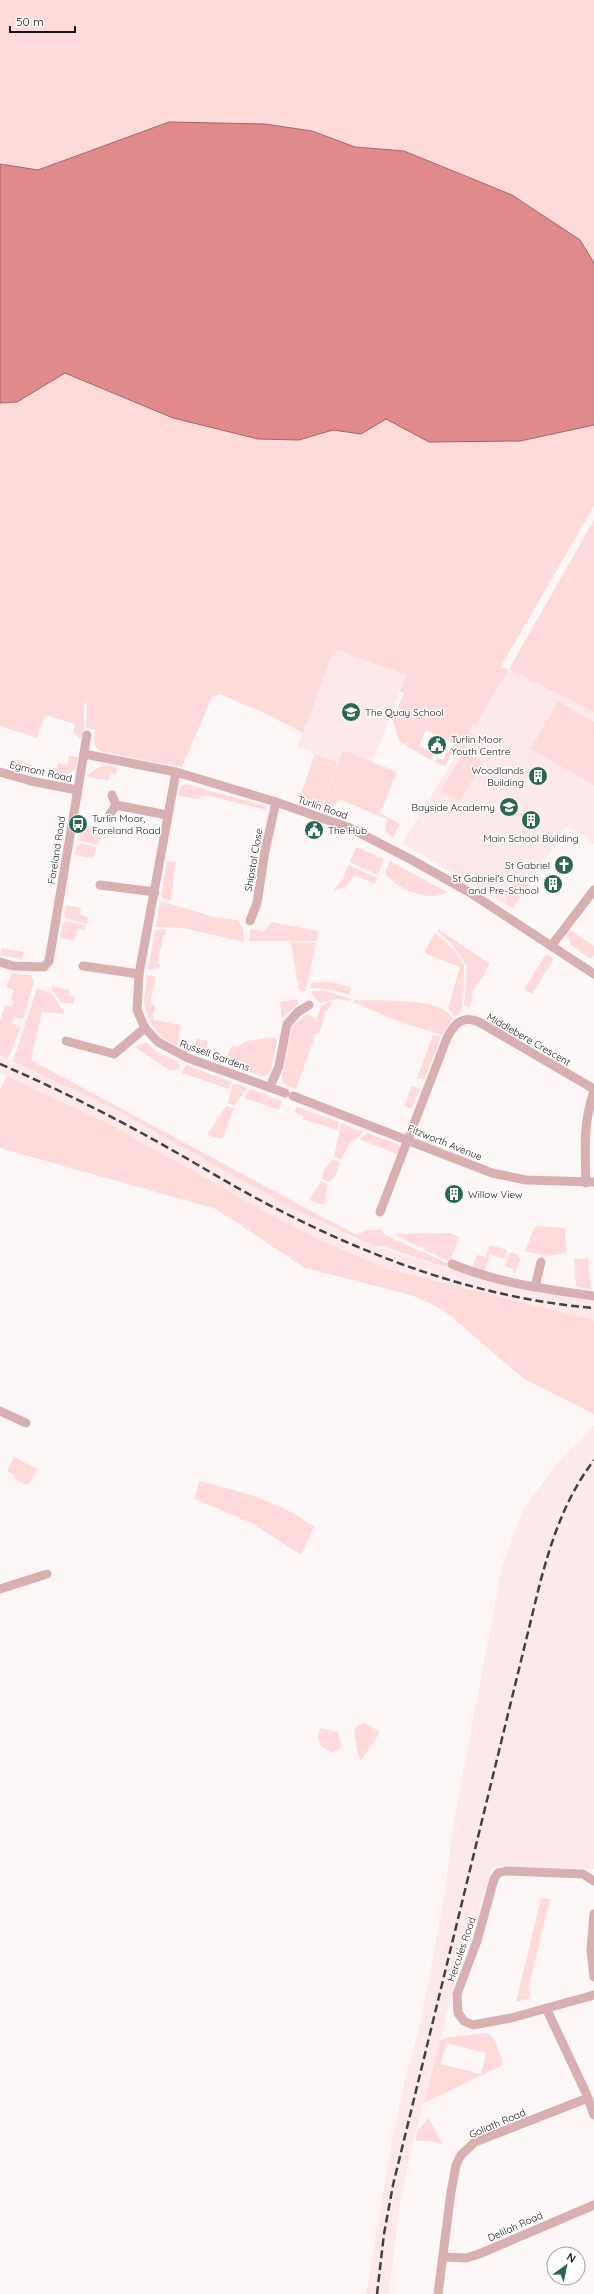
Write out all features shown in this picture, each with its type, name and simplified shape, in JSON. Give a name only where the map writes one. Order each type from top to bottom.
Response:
[{"type":"street","name":"Foreland Road","points":[[0,962],[13,966],[44,967],[49,961],[87,735]]},
{"type":"street","name":"Turlin Road","points":[[84,754],[176,772],[276,802],[350,828],[375,840],[469,892],[552,945],[594,974]]},
{"type":"street","name":"Egmont Road","points":[[0,772],[31,781],[77,790]]},
{"type":"street","name":"Russell Gardens","points":[[176,772],[167,815],[156,892],[139,974],[137,1010],[151,1037],[174,1052],[289,1094]]},
{"type":"street","points":[[112,795],[116,805]]},
{"type":"street","name":"Shipstal Close","points":[[250,921],[257,903],[265,851],[276,802]]},
{"type":"street","points":[[116,805],[167,815]]},
{"type":"street","points":[[110,814],[116,805]]},
{"type":"street","points":[[100,885],[156,892]]},
{"type":"street","points":[[552,945],[594,890]]},
{"type":"street","points":[[83,966],[139,974]]},
{"type":"street","points":[[270,1087],[279,1066],[287,1024],[298,1012],[309,1004]]},
{"type":"street","name":"Middlebere Crescent","points":[[380,1212],[447,1038],[454,1026],[465,1019],[479,1022],[594,1090]]},
{"type":"street","points":[[66,1041],[114,1054],[145,1028]]},
{"type":"street","points":[[590,1183],[584,1128],[587,1111],[594,1090]]},
{"type":"street","name":"Fitzworth Avenue","points":[[289,1094],[408,1138],[492,1173],[526,1180],[590,1183]]},
{"type":"street","points":[[535,1287],[541,1262]]},
{"type":"street","points":[[452,1264],[474,1274],[535,1287],[594,1296]]},
{"type":"street","points":[[0,1410],[26,1423]]},
{"type":"street","points":[[0,1589],[47,1574]]},
{"type":"street","name":"Hercules Road","points":[[594,1881],[583,1874],[506,1871],[498,1873],[494,1879],[477,1941],[457,1994],[458,2013],[464,2021],[473,2025],[594,1995]]},
{"type":"street","points":[[594,1914],[591,1950],[594,1978]]},
{"type":"street","points":[[546,2008],[588,2098],[594,2115]]},
{"type":"street","name":"Goliath Road","points":[[438,2294],[451,2192],[456,2165],[464,2152],[475,2142],[588,2098]]},
{"type":"street","name":"Delilah Road","points":[[443,2257],[466,2258],[479,2254],[594,2205]]},
{"type":"shaded area","points":[[0,0],[594,0],[594,506],[500,668],[509,669],[475,726],[473,725],[469,732],[473,735],[464,750],[459,747],[450,756],[445,766],[435,762],[437,758],[443,760],[447,751],[451,752],[454,744],[426,730],[419,746],[434,754],[431,760],[399,741],[393,720],[404,693],[400,691],[406,675],[334,649],[303,733],[260,711],[220,694],[213,697],[210,702],[182,767],[104,752],[98,749],[94,741],[95,730],[86,727],[87,701],[84,699],[84,730],[81,739],[73,733],[75,724],[45,715],[37,738],[0,726]]},
{"type":"shaded area","points":[[169,122],[265,124],[312,131],[355,147],[404,151],[512,195],[580,240],[594,263],[594,425],[520,441],[429,442],[386,419],[361,434],[333,430],[299,440],[258,439],[173,418],[65,373],[17,402],[0,403],[0,164],[38,170]]},
{"type":"shaded area","points":[[594,520],[594,712],[509,669]]},
{"type":"shaded area","name":"The Quay School","points":[[334,649],[406,675],[356,806],[339,799],[335,806],[328,808],[300,797],[315,754],[297,747]]},
{"type":"shaded area","name":"Bayside Academy","points":[[509,669],[594,712],[594,844],[566,826],[513,909],[402,843]]},
{"type":"shaded area","points":[[558,701],[594,722],[594,785],[531,749]]},
{"type":"shaded area","points":[[343,750],[397,772],[380,813],[400,824],[393,838],[385,831],[387,819],[339,799],[332,807],[323,806]]},
{"type":"shaded area","points":[[465,751],[483,762],[459,802],[441,790]]},
{"type":"shaded area","points":[[315,754],[337,762],[322,805],[300,797]]},
{"type":"shaded area","points":[[69,756],[78,757],[75,769],[63,778],[49,776],[51,768],[57,768],[58,763],[67,765]]},
{"type":"shaded area","points":[[13,759],[32,765],[29,773],[10,768]]},
{"type":"shaded area","points":[[102,765],[117,767],[116,774],[110,773],[108,781],[88,777],[89,774]]},
{"type":"shaded area","points":[[185,784],[266,806],[266,810],[206,795],[198,799],[178,796],[181,786]]},
{"type":"shaded area","points":[[81,824],[98,827],[97,836],[100,837],[99,845],[78,840]]},
{"type":"shaded area","points":[[81,844],[96,847],[93,858],[75,855],[77,846]]},
{"type":"shaded area","points":[[356,847],[384,859],[378,875],[350,862]]},
{"type":"shaded area","points":[[167,861],[176,862],[171,901],[161,898]]},
{"type":"shaded area","points":[[390,861],[447,892],[431,896],[414,893],[405,889],[385,874]]},
{"type":"shaded area","points":[[348,865],[377,878],[375,884],[354,875],[346,886],[333,891],[343,879]]},
{"type":"shaded area","points":[[524,881],[528,883],[513,908],[505,902],[513,885]]},
{"type":"shaded area","points":[[160,901],[217,918],[238,920],[243,929],[244,942],[183,928],[156,927]]},
{"type":"shaded area","points":[[66,905],[81,908],[80,914],[88,918],[87,924],[64,917]]},
{"type":"shaded area","points":[[67,922],[86,925],[85,930],[77,929],[75,941],[60,938],[63,923]]},
{"type":"shaded area","points":[[272,922],[318,931],[317,941],[249,941],[250,929],[264,931]]},
{"type":"shaded area","points":[[166,929],[165,935],[163,936],[158,963],[161,966],[155,970],[148,969],[155,930]]},
{"type":"shaded area","points":[[438,929],[490,964],[471,995],[473,997],[469,1008],[464,1005],[467,967],[452,944],[437,931]]},
{"type":"shaded area","points":[[570,930],[594,946],[594,955],[591,959],[571,945],[567,934]]},
{"type":"shaded area","points":[[435,933],[451,947],[464,965],[462,1011],[455,1017],[448,1008],[460,967],[426,954],[425,950]]},
{"type":"shaded area","points":[[291,942],[316,943],[306,991],[299,991]]},
{"type":"shaded area","points":[[2,948],[24,952],[22,959],[0,955]]},
{"type":"shaded area","points":[[546,954],[554,959],[532,994],[524,989]]},
{"type":"shaded area","points":[[12,973],[30,975],[34,981],[23,1019],[14,1017],[12,1024],[21,1027],[8,1059],[0,1055],[0,1020],[5,1005],[12,1007],[14,1001],[11,1000],[14,990],[6,987]]},
{"type":"shaded area","points":[[147,975],[156,977],[150,1003],[155,1007],[153,1019],[148,1018],[144,1000]]},
{"type":"shaded area","points":[[332,982],[351,987],[349,995],[327,989],[310,988],[311,983]]},
{"type":"shaded area","points":[[52,986],[70,990],[69,996],[75,997],[73,1004],[61,1002],[52,990]]},
{"type":"shaded area","points":[[37,988],[51,993],[65,1014],[42,1012],[31,1060],[358,1235],[365,1230],[382,1230],[385,1235],[449,1264],[448,1268],[382,1246],[374,1246],[295,1210],[113,1108],[13,1061]]},
{"type":"shaded area","points":[[310,991],[325,991],[351,999],[350,1001],[337,999],[319,1003]]},
{"type":"shaded area","points":[[298,999],[298,1004],[282,1018],[280,1002]]},
{"type":"shaded area","points":[[354,1000],[392,1000],[422,1003],[435,1006],[446,1011],[453,1018],[442,1035],[400,1022],[353,1002]]},
{"type":"shaded area","points":[[333,1001],[330,1008],[324,1012],[325,1016],[319,1034],[316,1033],[296,1089],[288,1086],[283,1082],[282,1076],[293,1026],[307,1014],[317,1019],[321,1006]]},
{"type":"shaded area","points":[[149,1019],[181,1025],[177,1045],[160,1035],[153,1028]]},
{"type":"shaded area","points":[[433,1035],[441,1037],[424,1080],[417,1078]]},
{"type":"shaded area","points":[[276,1038],[277,1041],[272,1066],[267,1075],[260,1076],[227,1063],[229,1050],[234,1045],[236,1047],[247,1041]]},
{"type":"shaded area","points":[[196,1039],[206,1040],[208,1043],[205,1055],[194,1051]]},
{"type":"shaded area","points":[[146,1042],[157,1052],[178,1062],[180,1065],[178,1069],[170,1071],[135,1047]]},
{"type":"shaded area","points":[[0,1055],[51,1077],[113,1108],[295,1210],[362,1242],[449,1269],[526,1289],[594,1298],[594,1320],[388,1269],[325,1242],[266,1212],[109,1124],[0,1073]]},
{"type":"shaded area","points":[[186,1065],[231,1082],[229,1089],[182,1073]]},
{"type":"shaded area","points":[[7,1076],[109,1124],[266,1212],[325,1242],[388,1269],[594,1320],[594,1414],[524,1379],[447,1313],[430,1303],[411,1295],[305,1268],[216,1209],[0,1148],[0,1091]]},
{"type":"shaded area","points":[[233,1083],[247,1088],[234,1106],[228,1103]]},
{"type":"shaded area","points":[[412,1086],[420,1089],[411,1109],[404,1106]]},
{"type":"shaded area","points":[[250,1089],[282,1101],[279,1110],[244,1098]]},
{"type":"shaded area","points":[[226,1106],[234,1108],[222,1139],[207,1135]]},
{"type":"shaded area","points":[[297,1107],[339,1122],[338,1130],[302,1119],[303,1116],[294,1112]]},
{"type":"shaded area","points":[[341,1123],[364,1132],[350,1143],[341,1159],[334,1157]]},
{"type":"shaded area","points":[[367,1133],[402,1146],[400,1153],[397,1154],[359,1139]]},
{"type":"shaded area","points":[[333,1159],[340,1162],[337,1173],[330,1182],[322,1179],[324,1170]]},
{"type":"shaded area","points":[[321,1181],[328,1184],[324,1205],[309,1200]]},
{"type":"shaded area","points":[[535,1226],[565,1228],[566,1253],[546,1256],[525,1251]]},
{"type":"shaded area","points":[[451,1233],[459,1237],[450,1262],[393,1234]]},
{"type":"shaded area","points":[[490,1245],[507,1250],[504,1259],[490,1254],[484,1273],[472,1269],[477,1255],[486,1257]]},
{"type":"shaded area","points":[[510,1252],[519,1255],[518,1257],[521,1258],[514,1276],[513,1269],[505,1266]]},
{"type":"shaded area","points":[[588,1258],[591,1289],[576,1287],[574,1259]]},
{"type":"shaded area","points":[[594,1425],[594,1869],[493,1866],[453,1990],[414,2139],[399,2210],[389,2294],[366,2294],[389,2156],[404,2083],[419,2028],[435,1947],[445,1890],[453,1825],[502,1567],[523,1509],[559,1461]]},
{"type":"shaded area","points":[[14,1457],[37,1469],[31,1482],[26,1485],[13,1478],[15,1475],[7,1471]]},
{"type":"shaded area","points":[[199,1481],[244,1493],[274,1504],[288,1510],[314,1527],[301,1555],[252,1523],[195,1499]]},
{"type":"shaded area","points":[[365,1723],[380,1732],[361,1761],[358,1756],[354,1730],[358,1725]]},
{"type":"shaded area","points":[[321,1728],[338,1732],[341,1748],[332,1753],[320,1745],[318,1733]]},
{"type":"shaded area","points":[[541,1898],[550,1899],[529,1986],[531,1998],[516,2002]]},
{"type":"shaded area","points":[[489,2034],[495,2041],[503,2062],[501,2066],[424,2103],[440,2040],[449,2037]],"holes":[[[446,2043],[486,2053],[481,2074],[441,2064]]]},
{"type":"shaded area","points":[[429,2118],[442,2143],[415,2140],[418,2130]]},
{"type":"railway","points":[[0,1064],[108,1115],[270,1206],[321,1231],[359,1247],[435,1276],[474,1287],[514,1296],[594,1308]]},
{"type":"railway","points":[[377,2294],[384,2234],[393,2185],[540,1583],[561,1518],[575,1488],[594,1460]]},
{"type":"place","name":"The Quay School","points":[[351,712]]},
{"type":"place","name":"Turlin Moor Youth Centre","points":[[437,745]]},
{"type":"place","name":"Woodlands Building","points":[[538,776]]},
{"type":"place","name":"Bayside Academy","points":[[509,807]]},
{"type":"place","name":"Main School Building","points":[[531,820]]},
{"type":"place","name":"Turlin Moor, Foreland Road","points":[[78,824]]},
{"type":"place","name":"The Hub","points":[[314,830]]},
{"type":"place","name":"St Gabriel","points":[[564,865]]},
{"type":"place","name":"St Gabriel's Church and Pre-School","points":[[553,884]]},
{"type":"place","name":"Willow View","points":[[454,1194]]}]
